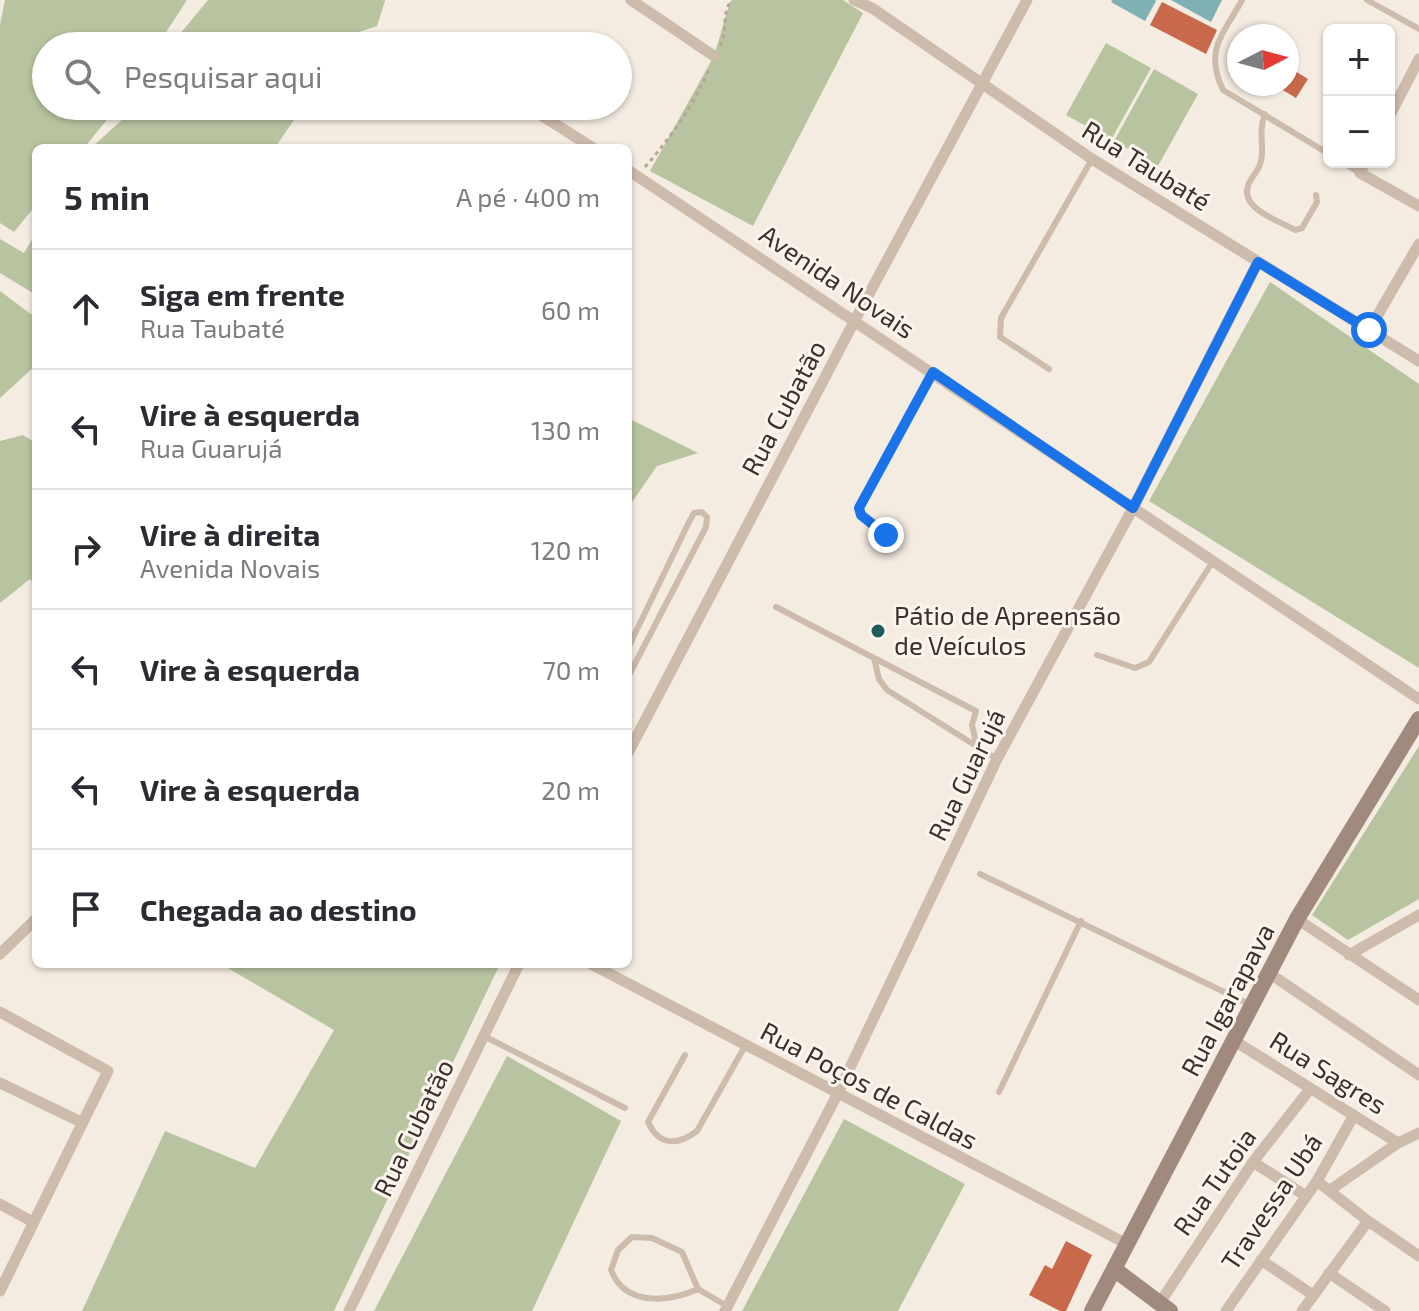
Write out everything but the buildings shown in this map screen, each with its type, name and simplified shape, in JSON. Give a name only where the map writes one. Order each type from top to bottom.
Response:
[{"type":"street","points":[[631,0],[714,56]]},
{"type":"street","name":"Rua Taubaté","points":[[854,0],[874,4],[983,85],[1092,159],[1419,361]]},
{"type":"street","name":"Rua Cubatão","points":[[632,745],[1027,0]]},
{"type":"street","points":[[1395,105],[1419,59]]},
{"type":"street","points":[[549,120],[587,144]]},
{"type":"street","points":[[1363,168],[1419,206]]},
{"type":"street","name":"Avenida Novais","points":[[632,173],[1419,699]]},
{"type":"street","points":[[1369,330],[1419,244]]},
{"type":"street","name":"Rua Guarujá","points":[[726,1309],[837,1095],[997,759],[1133,508],[1258,262]]},
{"type":"street","name":"Rua Igarapava","points":[[1092,1311],[1297,919],[1419,719]]},
{"type":"street","points":[[1349,955],[1419,915]]},
{"type":"street","points":[[1297,919],[1419,1000]]},
{"type":"street","points":[[0,954],[32,923]]},
{"type":"street","name":"Rua Cubatão","points":[[349,1311],[517,968]]},
{"type":"street","name":"Rua Poços de Caldas","points":[[599,968],[1127,1244]]},
{"type":"street","points":[[1269,973],[1419,1075]]},
{"type":"street","points":[[0,1012],[108,1071],[0,1291]]},
{"type":"street","name":"Rua Sagres","points":[[1233,1040],[1398,1143]]},
{"type":"street","points":[[0,1083],[81,1122]]},
{"type":"street","name":"Rua Tutoia","points":[[1165,1307],[1253,1162],[1310,1089]]},
{"type":"street","name":"Travessa Ubá","points":[[1226,1311],[1317,1181],[1354,1115]]},
{"type":"street","points":[[1330,1190],[1398,1143],[1419,1133]]},
{"type":"street","points":[[1253,1162],[1306,1196]]},
{"type":"street","points":[[1317,1181],[1419,1256]]},
{"type":"street","points":[[0,1204],[33,1222]]},
{"type":"street","points":[[1261,1260],[1309,1306],[1368,1221]]},
{"type":"street","points":[[1114,1269],[1165,1307]]},
{"type":"street","points":[[1329,1273],[1385,1311]]},
{"type":"lane","points":[[1242,0],[1213,59],[1214,73],[1223,90],[1323,150]]},
{"type":"lane","points":[[1367,0],[1419,29]]},
{"type":"lane","points":[[1265,114],[1259,128],[1262,162],[1247,187],[1252,206],[1295,230],[1302,228],[1317,202],[1316,195]]},
{"type":"lane","points":[[1049,369],[1000,337],[1001,318],[1092,159]]},
{"type":"lane","points":[[886,535],[861,515],[859,508],[933,372]]},
{"type":"lane","points":[[632,640],[689,522],[694,513],[702,512],[707,517],[706,527],[632,669]]},
{"type":"lane","points":[[1097,655],[1135,668],[1149,662],[1213,561]]},
{"type":"lane","points":[[776,607],[976,711],[972,725],[977,747]]},
{"type":"lane","points":[[874,658],[879,679],[887,690],[997,759]]},
{"type":"lane","points":[[980,874],[1251,1005]]},
{"type":"lane","points":[[999,1092],[1081,921]]},
{"type":"lane","points":[[484,1036],[625,1108]]},
{"type":"lane","points":[[685,1055],[648,1122],[654,1135],[665,1141],[686,1139],[697,1131],[745,1046]]},
{"type":"lane","points":[[698,1289],[665,1300],[652,1298],[625,1291],[616,1283],[611,1270],[618,1250],[632,1237],[652,1238],[682,1252],[698,1289],[726,1309]]},
{"type":"path","points":[[632,173],[669,139],[700,92],[724,38],[726,7],[732,0]]},
{"type":"green space","points":[[5,0],[187,0],[166,32],[32,32],[32,120],[107,120],[87,144],[32,144],[32,210],[14,232],[0,223],[0,25]]},
{"type":"green space","points":[[208,0],[385,0],[377,26],[359,32],[182,32]]},
{"type":"green space","points":[[733,0],[843,0],[863,13],[753,226],[650,171],[714,56]]},
{"type":"green space","points":[[1106,43],[1151,68],[1111,140],[1066,115]]},
{"type":"green space","points":[[1154,69],[1198,94],[1158,166],[1114,141]]},
{"type":"green space","points":[[122,120],[294,120],[278,144],[95,144]]},
{"type":"green space","points":[[0,239],[24,253],[32,240],[32,293],[0,273]]},
{"type":"green space","points":[[1270,282],[1419,384],[1419,668],[1149,501]]},
{"type":"green space","points":[[0,291],[32,315],[32,369],[0,398]]},
{"type":"green space","points":[[632,420],[698,453],[657,466],[632,502]]},
{"type":"green space","points":[[23,435],[32,441],[32,581],[30,579],[0,603],[0,441]]},
{"type":"green space","points":[[1419,746],[1419,899],[1348,940],[1312,915]]},
{"type":"green space","points":[[228,968],[498,968],[334,1311],[82,1311],[165,1131],[255,1168],[334,1030]]},
{"type":"green space","points":[[507,1056],[621,1121],[532,1311],[374,1311]]},
{"type":"green space","points":[[844,1119],[965,1184],[898,1311],[742,1311]]},
{"type":"water","points":[[1112,0],[1155,0],[1156,1],[1145,21]]},
{"type":"water","points":[[1171,0],[1222,0],[1211,22]]},
{"type":"place","name":"Pátio de Apreensão de Veículos","points":[[878,631]]},
{"type":"route","points":[[886,535],[861,515],[862,497],[933,372],[1133,508],[1258,262],[1369,330]]}]
